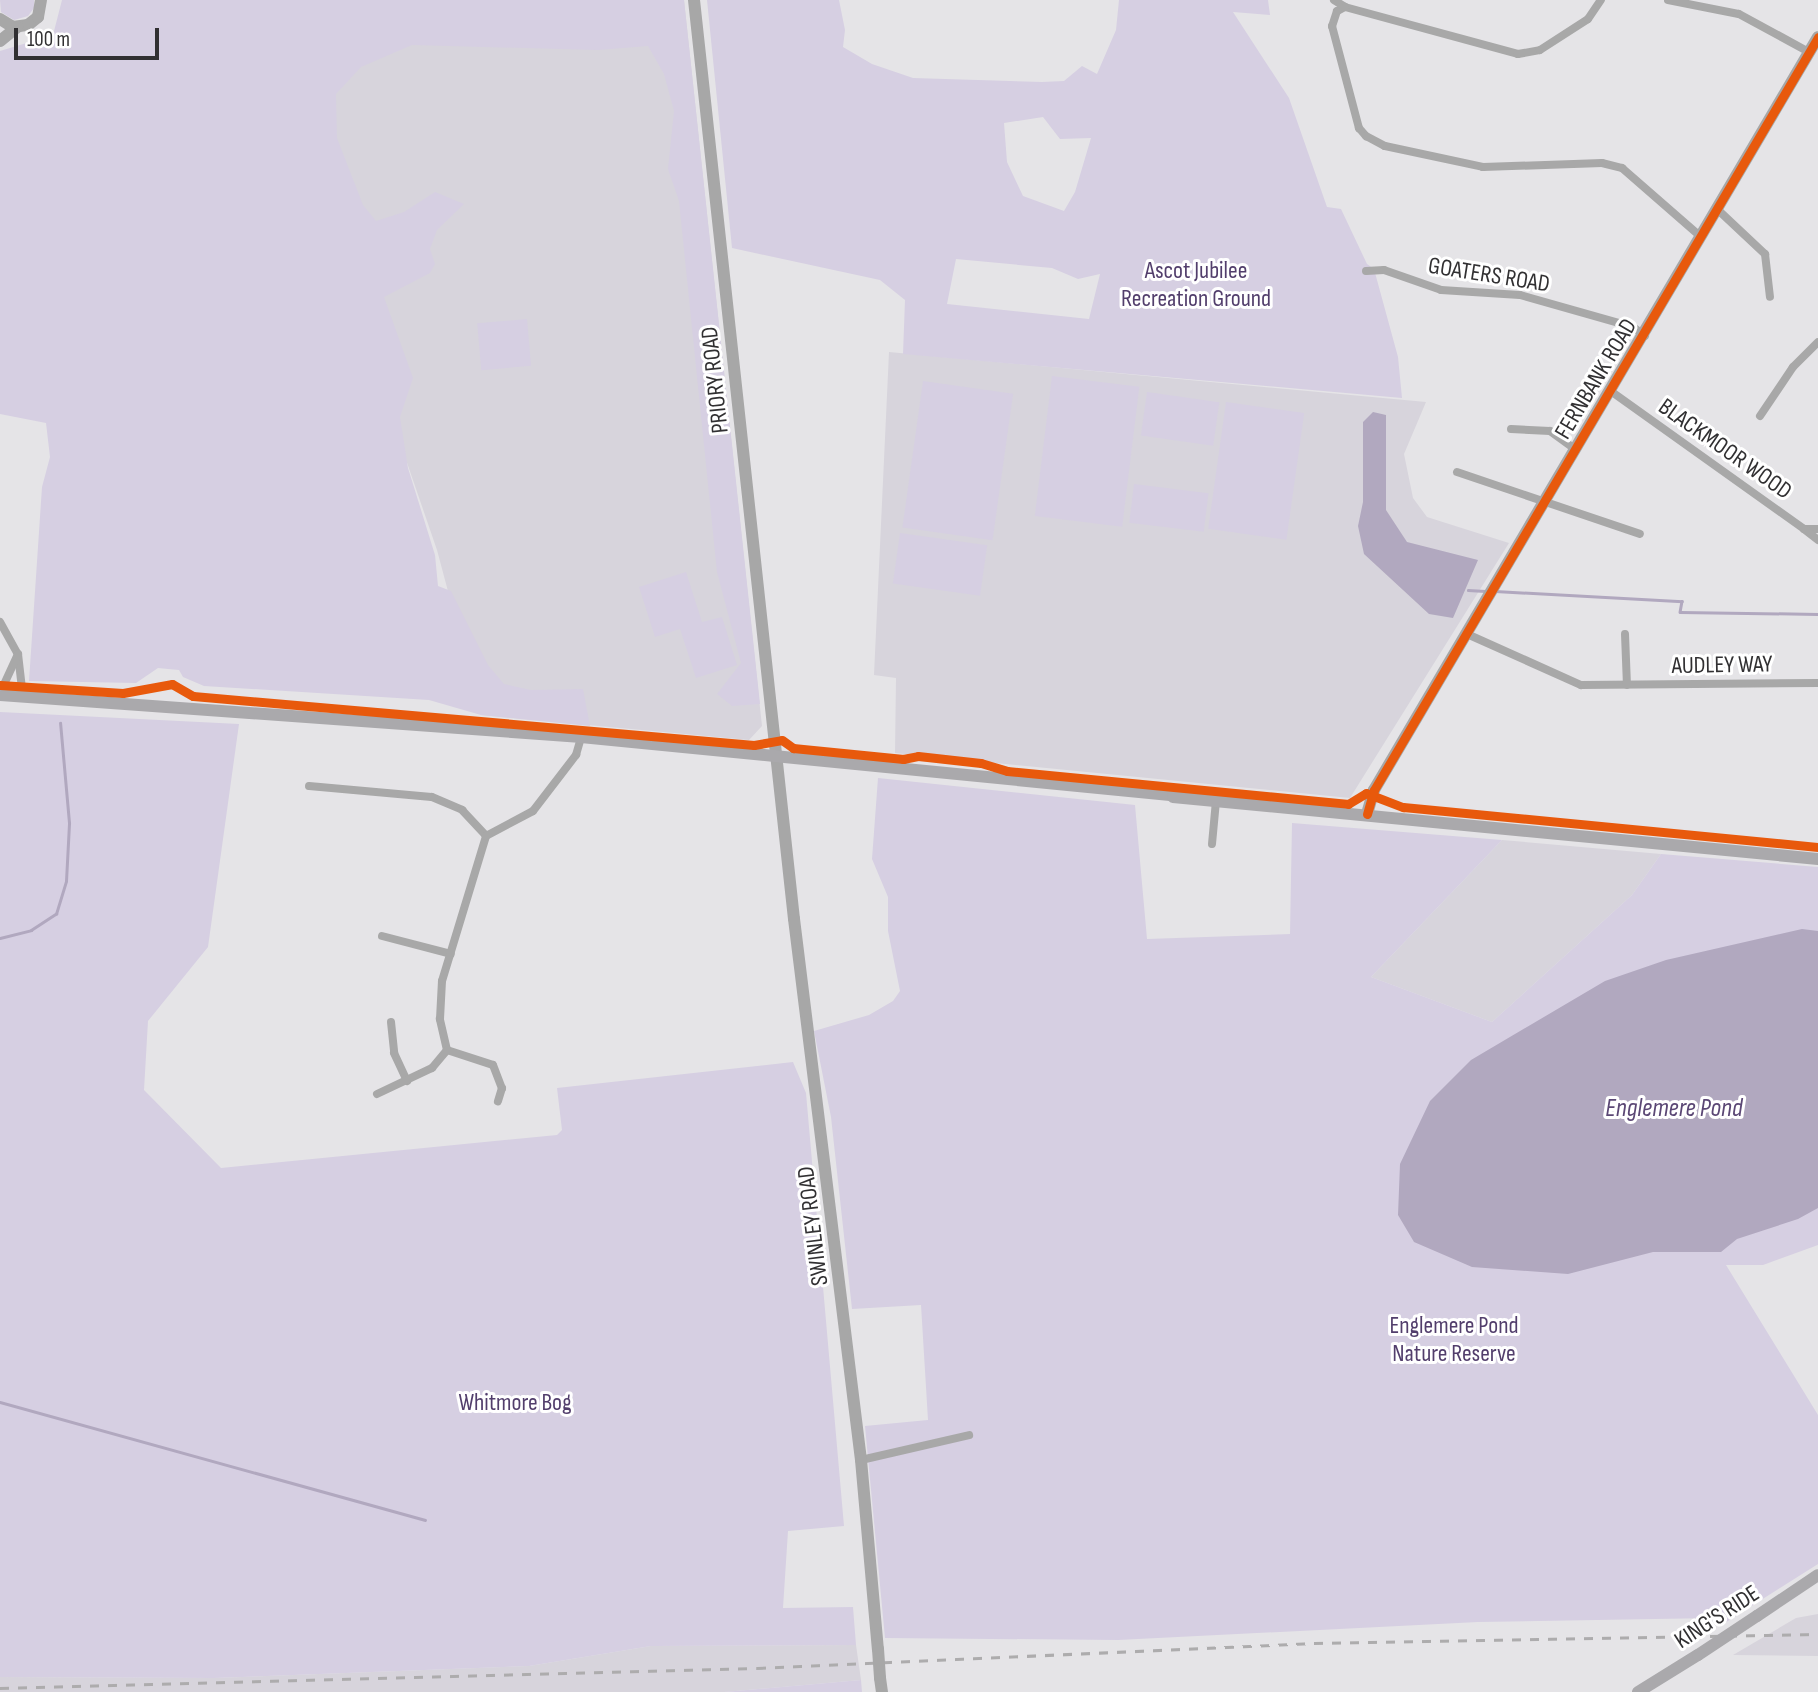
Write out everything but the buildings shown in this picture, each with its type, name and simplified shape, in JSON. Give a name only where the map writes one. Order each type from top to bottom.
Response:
[{"type":"main road","points":[[0,41],[18,27],[35,20],[41,0]]},
{"type":"main road","name":"PRIORY ROAD","points":[[694,0],[776,755]]},
{"type":"main road","points":[[0,19],[18,27]]},
{"type":"main road","name":"FERNBANK ROAD","points":[[1367,814],[1374,790],[1547,503],[1818,37]]},
{"type":"main road","points":[[0,694],[581,737],[1818,859]]},
{"type":"main road","name":"SWINLEY ROAD","points":[[776,755],[862,1460],[882,1692]]},
{"type":"main road","name":"KING'S RIDE","points":[[1638,1692],[1818,1575]]},
{"type":"street","points":[[1334,0],[1345,7],[1518,54],[1540,50],[1588,19],[1601,0]]},
{"type":"street","points":[[1668,0],[1739,14],[1809,52]]},
{"type":"street","points":[[1345,7],[1337,11],[1332,26],[1359,128],[1366,136],[1385,146],[1483,167],[1602,163],[1622,168],[1701,237]]},
{"type":"street","points":[[1717,209],[1765,254],[1770,297]]},
{"type":"street","name":"GOATERS ROAD","points":[[1366,271],[1384,270],[1441,290],[1520,295],[1633,327],[1645,335]]},
{"type":"street","points":[[1760,416],[1793,367],[1818,342]]},
{"type":"street","name":"BLACKMOOR WOOD","points":[[1612,392],[1804,529],[1818,529]]},
{"type":"street","points":[[1511,429],[1550,431],[1576,450]]},
{"type":"street","points":[[1457,472],[1640,534]]},
{"type":"street","points":[[1804,529],[1818,540]]},
{"type":"street","points":[[0,622],[18,654],[23,697]]},
{"type":"street","name":"AUDLEY WAY","points":[[1467,634],[1567,683],[1818,683]]},
{"type":"street","points":[[1625,634],[1626,685]]},
{"type":"street","points":[[0,694],[18,654]]},
{"type":"street","points":[[377,1094],[432,1068],[447,1050],[439,997],[486,836],[533,811],[576,755],[581,737]]},
{"type":"street","points":[[309,786],[432,797],[462,810],[486,836]]},
{"type":"street","points":[[1212,844],[1216,801]]},
{"type":"street","points":[[382,936],[451,954]]},
{"type":"street","points":[[391,1022],[394,1054],[407,1081]]},
{"type":"street","points":[[447,1050],[493,1065],[502,1088],[498,1101]]},
{"type":"street","points":[[862,1460],[969,1435]]},
{"type":"shaded area","points":[[248,0],[684,0],[762,726],[749,740],[481,715],[437,550]]},
{"type":"shaded area","points":[[889,352],[1426,402],[1404,454],[1413,498],[1427,517],[1509,543],[1350,798],[895,753],[896,678],[874,675]]},
{"type":"shaded area","points":[[1502,840],[1661,854],[1632,895],[1492,1022],[1371,977]]},
{"type":"shaded area","points":[[1818,1614],[1818,1656],[1733,1655],[1796,1618]]},
{"type":"shaded area","points":[[856,1645],[861,1680],[724,1692],[0,1692],[0,1677],[214,1678],[529,1666],[651,1646]]},
{"type":"green space","points":[[0,0],[34,0],[34,8],[28,16],[14,20],[1,12]]},
{"type":"green space","points":[[62,0],[684,0],[760,704],[732,706],[717,694],[741,663],[717,572],[679,201],[668,169],[674,111],[664,74],[648,46],[598,50],[412,45],[361,67],[336,94],[337,138],[363,205],[376,221],[404,212],[435,192],[464,204],[437,230],[430,249],[435,264],[430,273],[384,297],[413,378],[400,417],[408,468],[435,555],[438,586],[451,591],[488,665],[504,684],[531,690],[583,689],[590,726],[481,715],[429,700],[204,686],[183,677],[179,670],[158,668],[136,683],[29,681],[42,487],[50,457],[46,423],[0,414],[0,51],[53,35]]},
{"type":"green space","name":"Ascot Jubilee Recreation Ground","points":[[707,0],[839,0],[845,30],[843,47],[872,64],[913,78],[1042,82],[1064,81],[1082,66],[1097,74],[1116,30],[1119,0],[1268,0],[1270,15],[1233,12],[1289,98],[1327,207],[1341,209],[1367,264],[1374,269],[1398,357],[1402,398],[903,354],[905,300],[880,280],[732,248]],"holes":[[[1043,117],[1060,139],[1091,138],[1075,192],[1064,211],[1023,196],[1007,162],[1004,123]],[[956,259],[1052,268],[1078,279],[1100,274],[1089,319],[947,304]]]},
{"type":"green space","points":[[527,319],[531,366],[481,370],[477,323]]},
{"type":"green space","points":[[1052,376],[1139,387],[1122,527],[1035,516]]},
{"type":"green space","points":[[923,381],[1013,394],[993,540],[902,528]]},
{"type":"green space","points":[[1147,392],[1219,402],[1213,446],[1141,436]]},
{"type":"green space","points":[[1226,402],[1304,413],[1286,540],[1208,529]]},
{"type":"green space","points":[[1134,484],[1208,493],[1204,532],[1129,523]]},
{"type":"green space","points":[[900,533],[987,545],[980,596],[893,584]]},
{"type":"green space","points":[[686,572],[702,622],[722,617],[737,665],[696,678],[680,629],[655,637],[639,587]]},
{"type":"green space","name":"Whitmore Bog","points":[[0,712],[239,724],[208,947],[148,1021],[144,1090],[221,1168],[557,1135],[562,1130],[557,1088],[793,1062],[806,1093],[844,1526],[788,1531],[783,1608],[853,1607],[856,1645],[651,1646],[529,1666],[214,1678],[0,1677]]},
{"type":"green space","name":"Englemere Pond Nature Reserve","points":[[878,778],[1135,805],[1147,939],[1290,934],[1292,823],[1502,840],[1371,977],[1492,1022],[1632,895],[1661,854],[1818,867],[1818,1245],[1763,1265],[1726,1265],[1818,1415],[1818,1564],[1720,1626],[1714,1618],[1478,1622],[1118,1640],[885,1638],[865,1426],[928,1420],[921,1305],[852,1309],[831,1117],[814,1031],[869,1015],[893,1001],[900,991],[888,931],[888,897],[872,859]]},
{"type":"green space","points":[[861,1680],[862,1692],[724,1692]]},
{"type":"water","points":[[1373,412],[1386,415],[1386,510],[1407,542],[1478,560],[1453,618],[1429,614],[1364,554],[1358,526],[1363,502],[1363,422]]},
{"type":"water","name":"Englemere Pond","points":[[1802,929],[1818,931],[1818,1208],[1798,1219],[1737,1239],[1721,1252],[1653,1252],[1568,1274],[1472,1267],[1414,1242],[1398,1215],[1400,1164],[1430,1101],[1471,1060],[1605,981],[1666,960]]},
{"type":"waterway","points":[[1468,590],[1485,591]]},
{"type":"waterway","points":[[1495,591],[1682,601],[1680,612],[1818,614]]},
{"type":"waterway","points":[[0,938],[31,930],[56,914],[66,881],[69,823],[60,723]]},
{"type":"waterway","points":[[0,1402],[425,1520]]},
{"type":"railway","points":[[0,1688],[757,1668],[1314,1643],[1818,1634]]},
{"type":"cycle path","points":[[1367,814],[1374,790],[1818,37]]},
{"type":"cycle path","points":[[0,685],[123,693],[172,684],[193,696],[754,745],[782,740],[793,748],[903,759],[918,756],[981,763],[1007,771],[1348,804],[1366,793],[1403,807],[1818,847]]}]
